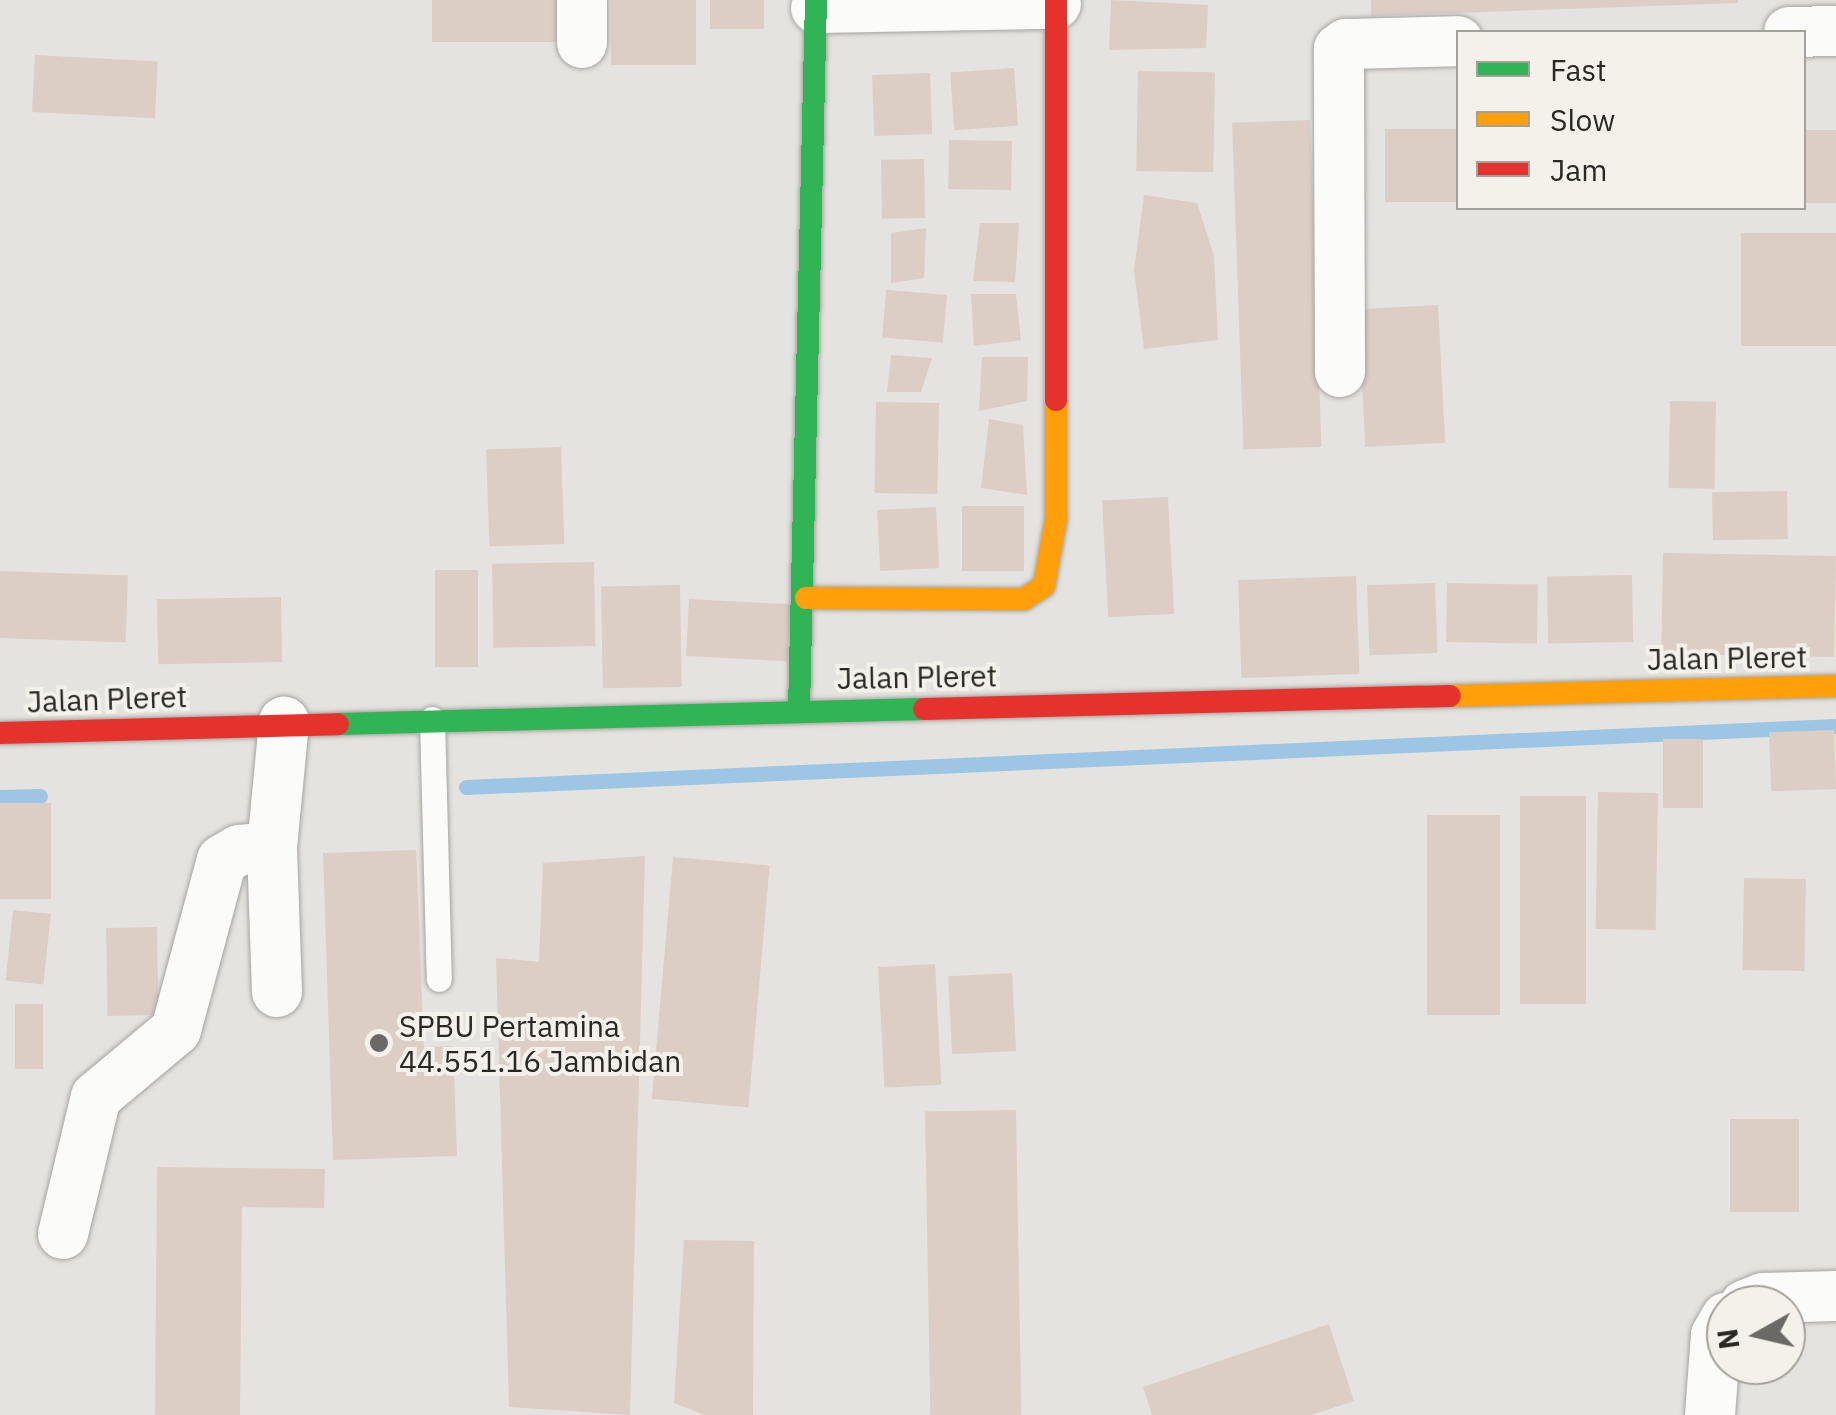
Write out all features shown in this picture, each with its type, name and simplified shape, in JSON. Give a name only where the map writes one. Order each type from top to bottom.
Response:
[{"type":"main road","points":[[806,598],[894,603],[1024,599],[1044,586],[1056,520],[1056,2]]},
{"type":"main road","points":[[799,710],[806,598],[816,4]]},
{"type":"main road","name":"Jalan Pleret","points":[[0,733],[432,718],[1836,686]]},
{"type":"street","points":[[816,4],[1056,2]]},
{"type":"street","points":[[1806,32],[1836,31]]},
{"type":"street","points":[[1340,372],[1339,50],[1346,44],[1456,41]]},
{"type":"street","points":[[278,992],[272,847],[284,722]]},
{"type":"street","points":[[64,1234],[96,1097],[176,1030],[222,860],[239,850],[272,847]]},
{"type":"street","points":[[1806,1297],[1836,1296]]},
{"type":"street","points":[[1710,1415],[1712,1385]]},
{"type":"lane","points":[[432,718],[439,979]]},
{"type":"building","points":[[432,0],[572,0],[572,42],[432,42]]},
{"type":"building","points":[[611,0],[696,0],[696,65],[611,65]]},
{"type":"building","points":[[710,0],[764,0],[764,29],[710,29]]},
{"type":"building","points":[[1111,0],[1208,5],[1206,48],[1109,50]]},
{"type":"building","points":[[1371,0],[1738,0],[1738,3],[1371,16]]},
{"type":"building","points":[[35,55],[158,61],[155,118],[32,112]]},
{"type":"building","points":[[1014,68],[1018,126],[954,130],[950,72]]},
{"type":"building","points":[[1138,71],[1215,72],[1213,172],[1136,171]]},
{"type":"building","points":[[930,73],[932,134],[874,136],[872,75]]},
{"type":"building","points":[[1310,120],[1321,447],[1243,450],[1232,123]]},
{"type":"building","points":[[1385,129],[1456,129],[1456,202],[1385,202]]},
{"type":"building","points":[[1806,130],[1836,130],[1836,203],[1806,203]]},
{"type":"building","points":[[949,140],[1012,141],[1011,190],[948,189]]},
{"type":"building","points":[[924,159],[925,218],[882,219],[881,160]]},
{"type":"building","points":[[1144,195],[1197,203],[1214,256],[1218,340],[1144,349],[1134,270]]},
{"type":"building","points":[[980,223],[1019,223],[1015,282],[973,281]]},
{"type":"building","points":[[926,228],[924,278],[891,283],[891,233]]},
{"type":"building","points":[[1741,233],[1836,233],[1836,346],[1741,346]]},
{"type":"building","points":[[886,290],[947,295],[943,343],[882,338]]},
{"type":"building","points":[[971,294],[1016,294],[1021,340],[974,346]]},
{"type":"building","points":[[1438,305],[1445,443],[1365,447],[1358,309]]},
{"type":"building","points":[[891,355],[932,358],[921,392],[887,392]]},
{"type":"building","points":[[982,357],[1028,357],[1027,401],[979,411]]},
{"type":"building","points":[[1670,401],[1716,402],[1714,489],[1668,488]]},
{"type":"building","points":[[876,402],[939,403],[937,494],[874,493]]},
{"type":"building","points":[[989,419],[1023,425],[1027,495],[981,488]]},
{"type":"building","points":[[561,447],[564,544],[489,547],[486,450]]},
{"type":"building","points":[[1787,491],[1788,539],[1713,540],[1712,492]]},
{"type":"building","points":[[1168,497],[1174,614],[1108,617],[1102,500]]},
{"type":"building","points":[[962,506],[1024,506],[1024,571],[962,571]]},
{"type":"building","points":[[936,507],[939,568],[880,571],[877,510]]},
{"type":"building","points":[[1663,553],[1836,556],[1834,657],[1661,654]]},
{"type":"building","points":[[594,562],[595,646],[493,648],[492,564]]},
{"type":"building","points":[[435,570],[478,570],[478,667],[435,667]]},
{"type":"building","points":[[0,571],[128,575],[126,642],[0,638]]},
{"type":"building","points":[[1632,575],[1633,642],[1548,643],[1547,576]]},
{"type":"building","points":[[1356,576],[1359,674],[1241,678],[1238,580]]},
{"type":"building","points":[[1435,583],[1437,653],[1369,655],[1367,585]]},
{"type":"building","points":[[1447,583],[1538,585],[1537,644],[1446,642]]},
{"type":"building","points":[[680,585],[682,687],[603,688],[601,586]]},
{"type":"building","points":[[281,597],[282,662],[158,664],[157,599]]},
{"type":"building","points":[[689,599],[790,604],[787,661],[686,656]]},
{"type":"building","points":[[1834,730],[1836,789],[1771,791],[1769,732]]},
{"type":"building","points":[[1663,739],[1703,739],[1703,808],[1663,808]]},
{"type":"building","points":[[1598,792],[1658,793],[1656,930],[1596,929]]},
{"type":"building","points":[[1520,796],[1586,796],[1586,1004],[1520,1004]]},
{"type":"building","points":[[0,803],[51,803],[51,899],[0,899]]},
{"type":"building","points":[[1427,815],[1500,815],[1500,1015],[1427,1015]]},
{"type":"building","points":[[416,850],[424,1047],[453,1046],[457,1156],[333,1160],[323,853]]},
{"type":"building","points":[[645,856],[630,1415],[509,1407],[496,958],[539,962],[543,863]]},
{"type":"building","points":[[673,857],[770,865],[748,1108],[652,1099]]},
{"type":"building","points":[[1744,878],[1806,879],[1804,971],[1742,970]]},
{"type":"building","points":[[13,910],[51,914],[43,985],[6,981]]},
{"type":"building","points":[[157,927],[159,1015],[108,1016],[106,928]]},
{"type":"building","points":[[935,964],[941,1085],[884,1088],[878,967]]},
{"type":"building","points":[[1012,973],[1016,1051],[952,1054],[948,976]]},
{"type":"building","points":[[15,1004],[43,1004],[43,1069],[15,1069]]},
{"type":"building","points":[[1016,1110],[1021,1415],[930,1415],[925,1112]]},
{"type":"building","points":[[1730,1119],[1799,1119],[1799,1212],[1730,1212]]},
{"type":"building","points":[[157,1167],[325,1169],[324,1208],[242,1207],[240,1415],[155,1415]]},
{"type":"building","points":[[684,1240],[754,1241],[753,1415],[705,1415],[674,1403]]},
{"type":"building","points":[[1329,1324],[1354,1401],[1311,1415],[1152,1415],[1143,1387]]},
{"type":"waterway","points":[[466,787],[1836,726]]},
{"type":"waterway","points":[[0,797],[40,796]]},
{"type":"traffic: fast","points":[[799,710],[816,0]]},
{"type":"traffic: fast","points":[[338,724],[924,709]]},
{"type":"traffic: slow","points":[[806,598],[1024,599],[1044,586],[1056,520],[1056,400]]},
{"type":"traffic: slow","points":[[1450,696],[1836,686]]},
{"type":"traffic: jam","points":[[1056,0],[1056,400]]},
{"type":"traffic: jam","points":[[924,709],[1450,696]]},
{"type":"traffic: jam","points":[[0,733],[338,724]]},
{"type":"place","name":"SPBU Pertamina 44.551.16 Jambidan","points":[[379,1043]]}]
